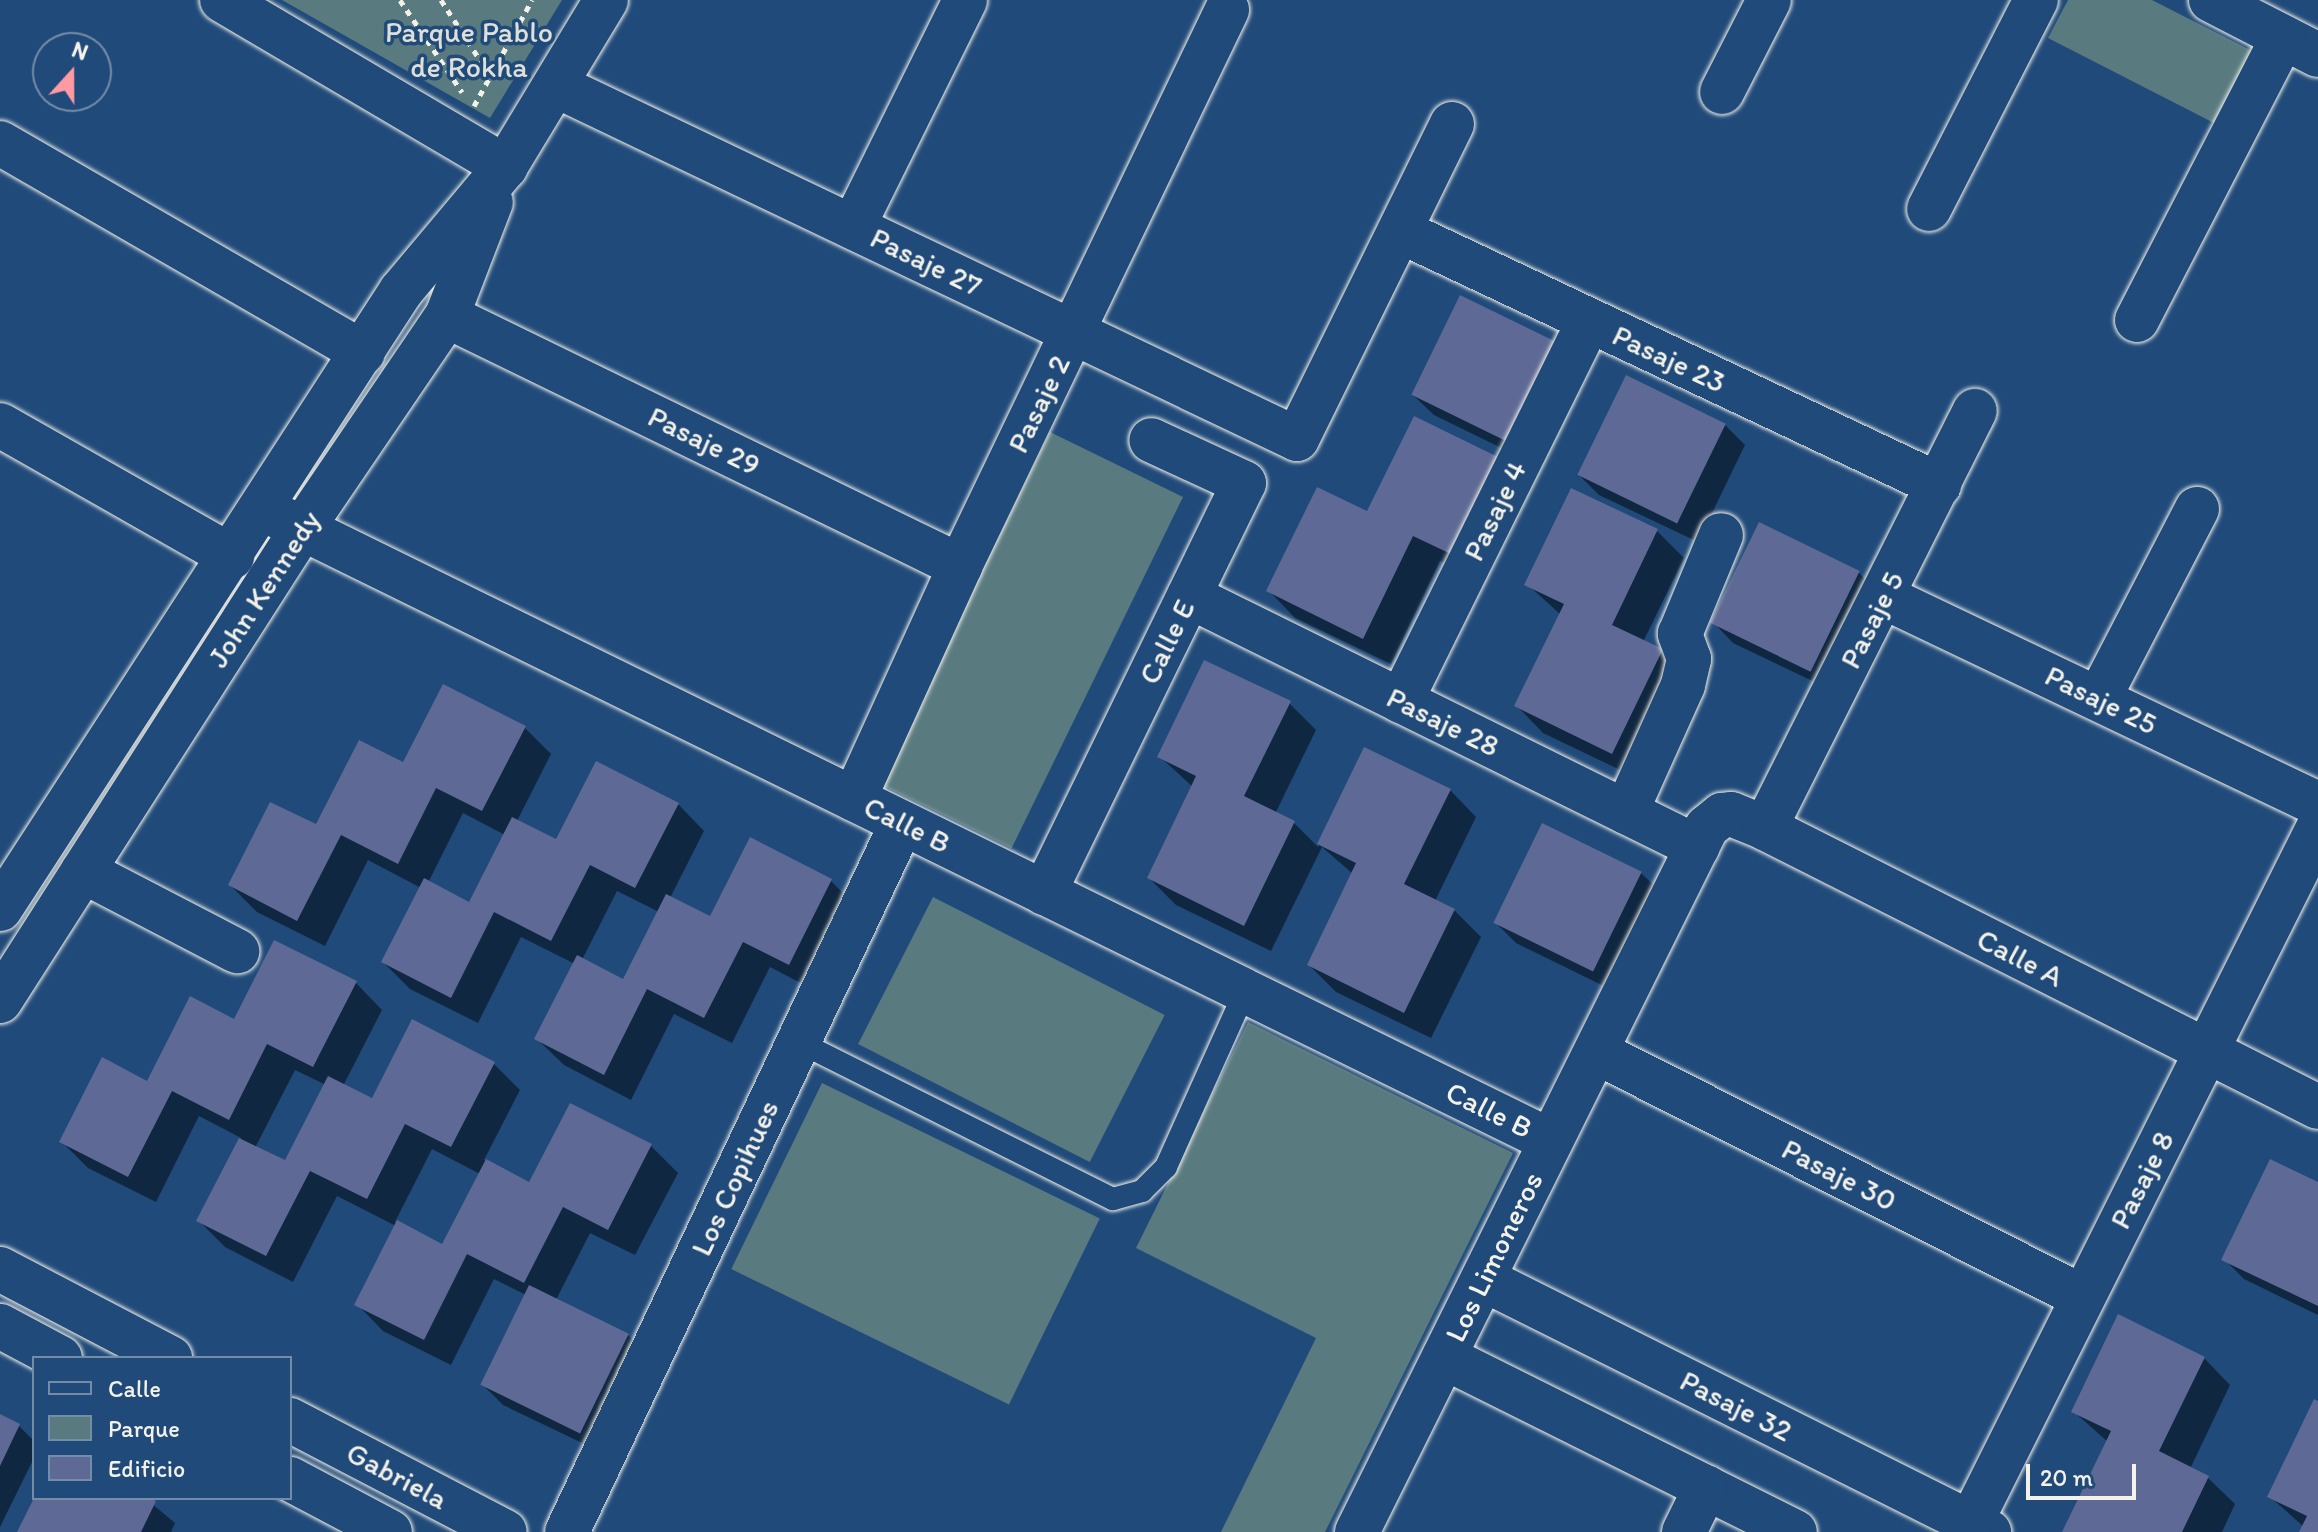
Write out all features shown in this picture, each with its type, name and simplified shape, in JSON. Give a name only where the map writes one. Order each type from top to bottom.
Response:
[{"type":"street","points":[[222,0],[465,123],[505,167]]},
{"type":"street","name":"John Kennedy","points":[[0,909],[232,557],[401,291],[505,167],[606,0]]},
{"type":"street","points":[[853,227],[965,0]]},
{"type":"street","points":[[1722,92],[1769,0]]},
{"type":"street","points":[[1929,209],[2036,0]]},
{"type":"street","points":[[2137,320],[2301,46],[2211,0]]},
{"type":"street","name":"Pasaje 2","points":[[854,799],[960,566],[1227,10]]},
{"type":"street","name":"Pasaje 27","points":[[555,85],[1297,439],[1400,231]]},
{"type":"street","points":[[1400,231],[1452,124]]},
{"type":"street","points":[[0,143],[363,353]]},
{"type":"street","name":"John Kennedy","points":[[0,1001],[302,529],[447,316],[505,167]]},
{"type":"street","name":"Pasaje 23","points":[[1400,231],[1939,485]]},
{"type":"street","name":"Pasaje 29","points":[[447,316],[960,566]]},
{"type":"street","name":"Pasaje 4","points":[[1401,701],[1589,321]]},
{"type":"street","name":"Pasaje 5","points":[[1765,828],[1975,411]]},
{"type":"street","points":[[0,425],[232,557]]},
{"type":"street","name":"Calle E","points":[[1044,893],[1244,483],[1151,440]]},
{"type":"street","name":"Calle B","points":[[263,509],[1551,1141]]},
{"type":"street","points":[[2099,698],[2197,509]]},
{"type":"street","points":[[1626,812],[1683,685],[1689,659],[1680,634],[1721,535]]},
{"type":"street","name":"Pasaje 28","points":[[1189,596],[1626,812],[1709,831]]},
{"type":"street","name":"Pasaje 25","points":[[1884,597],[2318,804]]},
{"type":"street","name":"Calle A","points":[[1709,831],[1731,814],[1765,828],[2318,1107]]},
{"type":"street","name":"Los Copihues","points":[[567,1532],[902,823]]},
{"type":"street","name":"Pasaje 8","points":[[1975,1529],[2083,1297],[2318,828]]},
{"type":"street","name":"Los Limoneros","points":[[1357,1532],[1709,831]]},
{"type":"street","points":[[83,871],[237,951]]},
{"type":"street","name":"Pasaje 30","points":[[1596,1052],[2083,1297]]},
{"type":"street","points":[[0,1269],[166,1356]]},
{"type":"street","name":"Pasaje 32","points":[[1483,1279],[1975,1529]]},
{"type":"street","points":[[0,1326],[56,1356]]},
{"type":"street","points":[[1444,1357],[1795,1532]]},
{"type":"street","name":"Gabriela","points":[[292,1421],[505,1532]]},
{"type":"street","name":"Gabriela","points":[[292,1480],[390,1532]]},
{"type":"street","points":[[1684,1532],[1706,1487]]},
{"type":"lane","points":[[799,1042],[1113,1199],[1142,1191],[1166,1167],[1245,991]]},
{"type":"path","points":[[400,0],[465,123]]},
{"type":"path","points":[[441,0],[491,77]]},
{"type":"path","points":[[465,123],[532,0]]},
{"type":"green space","name":"Parque Pablo de Rokha","points":[[282,0],[562,0],[490,118]]},
{"type":"green space","points":[[2068,0],[2152,0],[2252,51],[2214,123],[2048,38]]},
{"type":"green space","points":[[1050,432],[1183,497],[1012,848],[879,783]]},
{"type":"green space","points":[[933,897],[1165,1015],[1090,1162],[858,1044]]},
{"type":"green space","points":[[1248,1022],[1513,1153],[1325,1532],[1221,1532],[1316,1338],[1136,1248]]},
{"type":"green space","points":[[822,1083],[1100,1218],[1009,1405],[731,1269]]},
{"type":"building","points":[[1460,295],[1560,344],[1511,443],[1411,395]]},
{"type":"building","points":[[1626,375],[1726,424],[1677,523],[1577,475]]},
{"type":"building","points":[[1414,416],[1500,458],[1453,555],[1413,536],[1363,639],[1266,591],[1317,487],[1367,511]]},
{"type":"building","points":[[1571,488],[1658,529],[1612,625],[1663,649],[1612,754],[1514,706],[1564,604],[1524,585]]},
{"type":"building","points":[[1759,522],[1860,571],[1811,672],[1710,623]]},
{"type":"building","points":[[1204,660],[1291,701],[1244,796],[1295,821],[1244,926],[1147,878],[1196,776],[1157,757]]},
{"type":"building","points":[[443,684],[526,726],[482,811],[436,788],[398,864],[341,835],[297,921],[228,885],[270,802],[316,824],[359,740],[403,762]]},
{"type":"building","points":[[1364,747],[1451,789],[1404,884],[1455,909],[1404,1013],[1307,965],[1356,863],[1317,844]]},
{"type":"building","points":[[596,761],[679,803],[635,888],[590,865],[551,941],[494,912],[451,998],[381,962],[424,878],[469,902],[512,817],[556,839]]},
{"type":"building","points":[[1542,823],[1642,872],[1593,971],[1493,923]]},
{"type":"building","points":[[750,837],[832,879],[789,965],[743,942],[704,1018],[647,989],[604,1075],[534,1039],[577,955],[623,979],[666,894],[710,916]]},
{"type":"building","points":[[274,940],[357,981],[313,1067],[267,1044],[229,1120],[172,1091],[128,1177],[59,1142],[102,1057],[147,1081],[190,996],[234,1019]]},
{"type":"building","points":[[412,1019],[495,1062],[451,1147],[405,1124],[367,1199],[310,1171],[266,1256],[196,1221],[239,1138],[285,1160],[328,1076],[372,1098]]},
{"type":"building","points":[[570,1103],[652,1144],[608,1230],[563,1207],[524,1283],[467,1254],[424,1340],[354,1305],[397,1220],[442,1244],[486,1159],[529,1182]]},
{"type":"building","points":[[2270,1159],[2318,1182],[2318,1306],[2221,1260]]},
{"type":"building","points":[[529,1285],[629,1334],[580,1433],[480,1385]]},
{"type":"building","points":[[2118,1314],[2205,1357],[2159,1451],[2209,1476],[2182,1532],[2062,1532],[2111,1431],[2071,1412]]},
{"type":"building","points":[[2314,1399],[2318,1401],[2318,1532],[2299,1532],[2307,1516],[2267,1497]]},
{"type":"building","points":[[0,1414],[20,1424],[0,1466]]},
{"type":"building","points":[[33,1500],[156,1501],[141,1532],[17,1532]]}]
